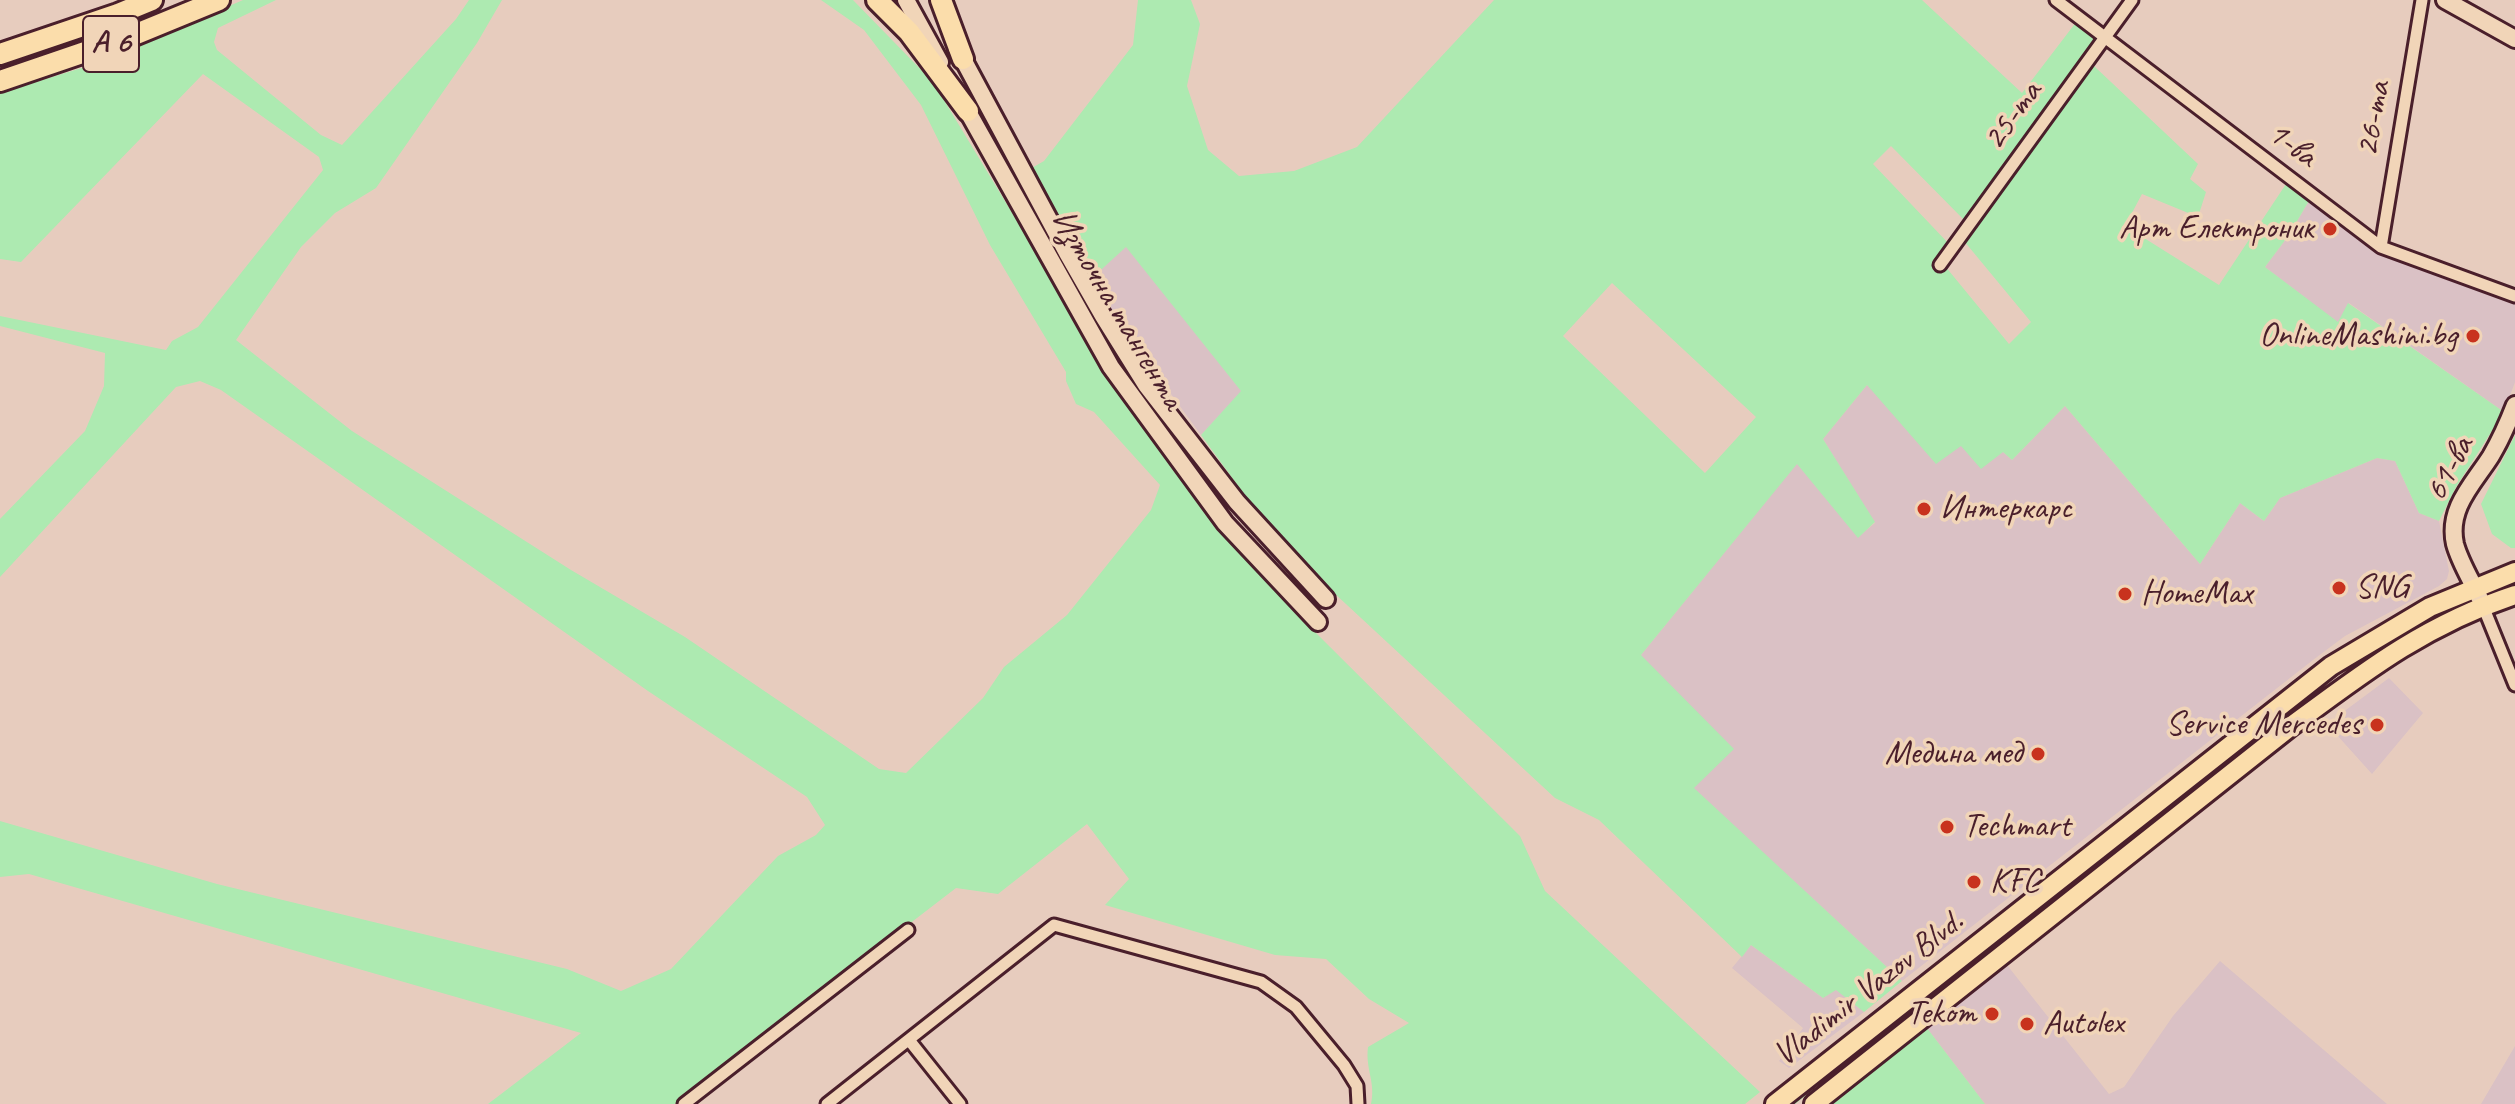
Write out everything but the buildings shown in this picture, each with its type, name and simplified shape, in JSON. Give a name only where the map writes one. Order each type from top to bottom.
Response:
[{"type":"highway","name":"A 6","points":[[0,54],[152,0]]},
{"type":"highway","name":"A 6","points":[[0,81],[129,37],[219,0]]},
{"type":"highway","points":[[877,0],[909,32],[968,111]]},
{"type":"highway","points":[[941,0],[963,59]]},
{"type":"main road","name":"Vladimir Vazov Blvd.","points":[[1814,1104],[2290,727],[2369,668],[2515,572]]},
{"type":"main road","name":"Vladimir Vazov Blvd.","points":[[1775,1104],[2331,666],[2430,607],[2479,597],[2515,595]]},
{"type":"street","name":"Източна тангента","points":[[906,0],[1111,367],[1225,523],[1318,622]]},
{"type":"street","name":"Източна тангента","points":[[932,0],[1103,316],[1146,385],[1237,502],[1326,599]]},
{"type":"street","name":"1-ва","points":[[2056,0],[2381,247],[2515,296]]},
{"type":"street","name":"25-та","points":[[1940,265],[2132,0]]},
{"type":"street","name":"26-та","points":[[2381,247],[2422,0]]},
{"type":"street","points":[[2445,0],[2515,39]]},
{"type":"street","name":"61-ва","points":[[2479,597],[2455,545],[2453,523],[2462,498],[2490,457],[2515,405]]},
{"type":"street","points":[[2479,597],[2515,685]]},
{"type":"street","points":[[827,1104],[1054,925],[1261,982],[1296,1007],[1344,1065],[1357,1086],[1358,1104]]},
{"type":"street","points":[[684,1104],[908,930]]},
{"type":"street","points":[[909,1040],[960,1104]]},
{"type":"shaded area","points":[[2310,199],[2378,250],[2515,304],[2515,382],[2504,412],[2349,303],[2338,323],[2265,267]]},
{"type":"shaded area","points":[[1126,246],[1242,391],[1201,435],[1120,324],[1092,278]]},
{"type":"shaded area","points":[[1867,385],[1961,445],[2003,452],[2012,460],[2065,406],[2200,564],[2240,503],[2264,521],[2280,498],[2377,458],[2395,461],[2419,513],[2439,521],[2449,571],[2447,579],[2345,636],[1902,981],[1693,788],[1641,655],[1797,463],[1858,537],[1875,523],[1823,439]]},
{"type":"shaded area","points":[[2389,678],[2423,713],[2372,774],[2327,724]]},
{"type":"shaded area","points":[[1751,945],[1823,998],[1836,989],[1864,1012],[1789,1068],[1779,1061],[1803,1028],[1732,968]]},
{"type":"shaded area","points":[[2220,961],[2387,1104],[1985,1104],[1927,1028],[2007,965],[2109,1094],[2124,1087],[2173,1016]]},
{"type":"shaded area","points":[[2515,1046],[2515,1104],[2481,1104]]},
{"type":"green space","points":[[243,0],[276,0],[218,28],[214,42],[217,50],[321,135],[342,145],[456,19],[469,0],[502,0],[477,43],[376,188],[335,213],[301,247],[236,340],[352,431],[571,570],[685,637],[879,769],[906,773],[983,698],[1004,667],[1067,615],[1151,510],[1160,485],[1094,412],[1076,404],[1066,381],[1066,372],[990,245],[921,105],[864,30],[821,0],[853,0],[933,82],[1124,398],[1203,506],[1317,634],[1520,836],[1545,891],[1760,1092],[1745,1104],[1371,1104],[1368,1047],[1409,1023],[1369,999],[1326,959],[1275,955],[1105,905],[1129,879],[1087,824],[998,894],[956,888],[675,1104],[488,1104],[581,1033],[29,874],[0,877],[0,821],[217,884],[567,969],[621,991],[671,969],[778,856],[816,835],[825,825],[807,797],[648,691],[221,390],[200,381],[176,387],[0,577],[0,519],[85,431],[104,386],[105,353],[0,326],[0,316],[166,350],[172,341],[198,327],[323,170],[319,157],[203,74],[21,262],[0,259],[0,93],[101,62]]},
{"type":"green space","points":[[1138,0],[1191,0],[1200,24],[1187,86],[1208,150],[1239,176],[1294,171],[1357,147],[1494,0],[1922,0],[2022,93],[2077,21],[2105,38],[1967,223],[1891,146],[1873,164],[1950,245],[1945,266],[2009,344],[2031,322],[1964,241],[2004,183],[2094,66],[2198,164],[2190,179],[2206,192],[2198,217],[2142,194],[2125,226],[2219,285],[2286,184],[2310,199],[2265,267],[2338,322],[2348,303],[2504,412],[2456,487],[2439,521],[2419,513],[2395,461],[2377,458],[2280,498],[2264,521],[2240,503],[2200,564],[2065,406],[2012,460],[2003,452],[1981,469],[1961,446],[1936,464],[1867,385],[1823,439],[1875,522],[1858,538],[1797,464],[1641,655],[1734,749],[1694,788],[1902,981],[1864,1012],[1836,990],[1823,998],[1751,945],[1742,957],[1599,820],[1555,798],[1333,592],[1246,497],[1201,435],[1241,391],[1126,247],[1092,278],[1120,324],[1115,328],[1030,169],[1044,161],[1133,45]],"holes":[[[1612,283],[1756,417],[1705,473],[1563,336]]]},
{"type":"green space","points":[[2515,435],[2515,548],[2511,548],[2492,534],[2481,504]]},
{"type":"green space","points":[[2118,842],[2119,847],[2082,875],[2061,897],[1795,1104],[1784,1104]]},
{"type":"green space","points":[[1927,1028],[1985,1104],[1832,1104]]},
{"type":"place","name":"Арт Електроник","points":[[2330,229]]},
{"type":"place","name":"ОnlineMashini.bg","points":[[2473,336]]},
{"type":"place","name":"Интеркарс","points":[[1924,509]]},
{"type":"place","name":"SNG","points":[[2339,588]]},
{"type":"place","name":"HomeMax","points":[[2125,594]]},
{"type":"place","name":"Service Mercedes","points":[[2377,725]]},
{"type":"place","name":"Медина мед","points":[[2038,754]]},
{"type":"place","name":"Techmart","points":[[1947,827]]},
{"type":"place","name":"KFC","points":[[1974,882]]},
{"type":"place","name":"Tekom","points":[[1992,1014]]},
{"type":"place","name":"Autolex","points":[[2027,1024]]}]
